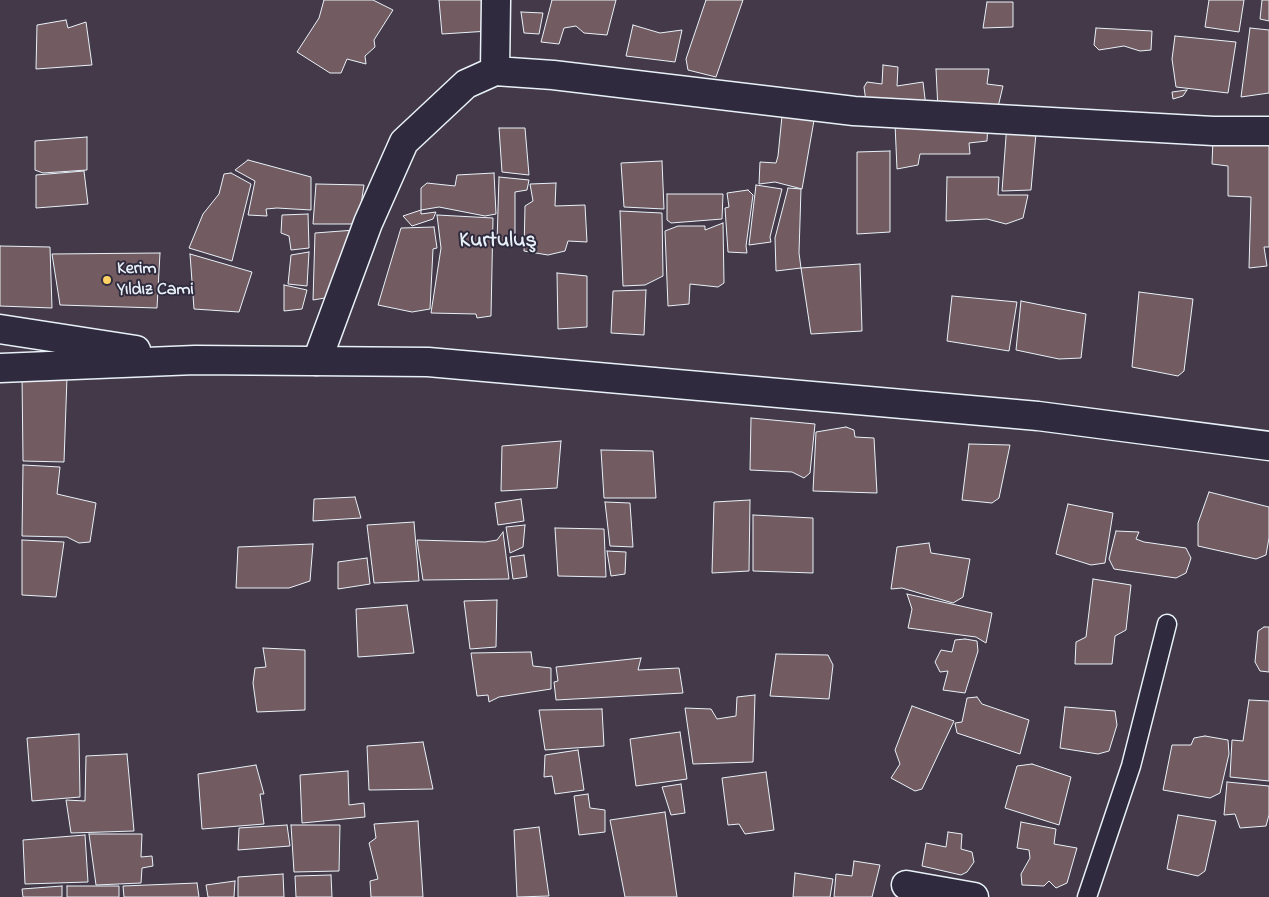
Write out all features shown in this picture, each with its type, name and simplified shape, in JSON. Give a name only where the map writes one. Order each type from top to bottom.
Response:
[{"type":"street","points":[[495,71],[496,0]]},
{"type":"street","points":[[317,361],[368,224],[404,142],[466,84],[495,71],[563,76],[854,111],[1212,131],[1269,131]]},
{"type":"street","points":[[0,328],[195,360]]},
{"type":"street","points":[[0,368],[195,360],[428,362],[1038,416],[1269,446]]},
{"type":"street","points":[[906,885],[974,897]]},
{"type":"lane","points":[[1088,897],[1131,766],[1167,624]]},
{"type":"building","points":[[324,0],[373,0],[393,10],[374,40],[375,47],[365,56],[366,64],[347,59],[341,73],[330,73],[297,52],[319,18]]},
{"type":"building","points":[[439,0],[485,0],[489,31],[442,34]]},
{"type":"building","points":[[552,0],[616,0],[607,35],[584,33],[576,26],[564,28],[559,44],[541,42]]},
{"type":"building","points":[[706,0],[743,0],[716,77],[688,70],[686,59]]},
{"type":"building","points":[[1209,0],[1244,0],[1239,32],[1205,27]]},
{"type":"building","points":[[1262,0],[1269,0],[1269,21],[1260,19]]},
{"type":"building","points":[[987,2],[1013,2],[1013,27],[983,28]]},
{"type":"building","points":[[521,12],[543,13],[539,34],[524,33]]},
{"type":"building","points":[[66,20],[68,28],[86,22],[92,65],[36,69],[37,25]]},
{"type":"building","points":[[633,25],[660,33],[682,30],[675,62],[626,56]]},
{"type":"building","points":[[1096,28],[1152,31],[1151,50],[1140,51],[1124,46],[1099,50],[1094,45]]},
{"type":"building","points":[[1250,28],[1269,30],[1269,93],[1241,97]]},
{"type":"building","points":[[1175,36],[1236,42],[1228,93],[1176,87],[1172,59]]},
{"type":"building","points":[[883,65],[898,67],[897,86],[923,82],[926,107],[867,109],[864,87],[867,82],[882,84]]},
{"type":"building","points":[[936,69],[989,69],[987,84],[1003,86],[998,107],[938,110]]},
{"type":"building","points":[[1187,90],[1183,96],[1173,99],[1172,92]]},
{"type":"building","points":[[783,106],[816,109],[802,189],[775,182],[759,184],[760,162],[776,163]]},
{"type":"building","points":[[988,122],[987,141],[969,143],[970,154],[920,154],[918,165],[897,169],[895,124]]},
{"type":"building","points":[[1037,122],[1031,190],[1002,191],[1007,123]]},
{"type":"building","points":[[499,128],[525,128],[529,175],[502,172]]},
{"type":"building","points":[[87,137],[87,170],[43,173],[35,170],[35,141]]},
{"type":"building","points":[[1213,139],[1269,142],[1269,247],[1264,247],[1267,266],[1249,268],[1251,197],[1228,196],[1228,166],[1212,164]]},
{"type":"building","points":[[890,151],[890,232],[857,234],[857,152]]},
{"type":"building","points":[[248,160],[311,177],[311,210],[277,208],[266,209],[267,216],[248,215],[255,181],[235,170]]},
{"type":"building","points":[[662,161],[664,209],[624,207],[621,163]]},
{"type":"building","points":[[84,171],[88,204],[36,208],[36,175]]},
{"type":"building","points":[[231,173],[251,184],[232,261],[189,248],[203,214],[219,194],[224,174]]},
{"type":"building","points":[[494,173],[496,214],[485,216],[439,207],[421,210],[421,188],[427,183],[455,186],[457,175]]},
{"type":"building","points":[[499,177],[529,180],[527,190],[515,192],[515,245],[497,243]]},
{"type":"building","points":[[947,177],[999,177],[998,195],[1028,195],[1023,218],[1006,224],[987,219],[946,221]]},
{"type":"building","points":[[556,183],[555,206],[585,205],[587,242],[568,241],[565,251],[548,255],[524,251],[525,206],[533,201],[530,184]]},
{"type":"building","points":[[316,184],[364,185],[358,224],[313,224]]},
{"type":"building","points":[[756,185],[782,189],[770,237],[771,242],[749,245]]},
{"type":"building","points":[[788,188],[801,189],[799,253],[801,268],[776,271],[775,238]]},
{"type":"building","points":[[748,190],[753,195],[746,246],[747,253],[728,252],[725,208],[729,207],[727,193]]},
{"type":"building","points":[[667,194],[723,194],[722,219],[671,223],[667,220]]},
{"type":"building","points":[[421,210],[421,214],[436,212],[433,219],[412,226],[403,216]]},
{"type":"building","points":[[620,211],[662,213],[663,276],[645,285],[623,286]]},
{"type":"building","points":[[308,214],[309,248],[291,250],[289,236],[281,233],[282,215]]},
{"type":"building","points":[[437,215],[493,218],[491,316],[477,318],[476,314],[431,313],[441,248]]},
{"type":"building","points":[[723,223],[724,283],[718,287],[690,284],[689,304],[668,306],[665,231],[678,226],[705,226],[705,230]]},
{"type":"building","points":[[434,227],[437,248],[433,249],[430,309],[412,312],[378,305],[401,228]]},
{"type":"building","points":[[355,230],[331,297],[313,300],[315,233]]},
{"type":"building","points":[[0,246],[50,247],[52,308],[0,306]]},
{"type":"building","points":[[309,252],[307,286],[288,284],[291,255]]},
{"type":"building","name":"Kerim Yıldız Cami","points":[[160,253],[157,308],[60,305],[52,254]]},
{"type":"building","points":[[190,254],[252,272],[239,312],[194,309]]},
{"type":"building","points":[[860,264],[862,331],[811,334],[801,268]]},
{"type":"building","points":[[557,273],[587,276],[587,327],[558,329]]},
{"type":"building","points":[[284,285],[307,290],[302,309],[284,311]]},
{"type":"building","points":[[646,290],[644,335],[611,333],[613,291]]},
{"type":"building","points":[[1139,292],[1193,299],[1184,371],[1178,376],[1132,367]]},
{"type":"building","points":[[952,296],[1017,302],[1009,351],[947,341]]},
{"type":"building","points":[[1021,301],[1086,314],[1081,358],[1059,359],[1016,350]]},
{"type":"building","points":[[22,375],[67,377],[64,462],[23,461]]},
{"type":"building","points":[[751,418],[815,424],[810,473],[804,478],[792,472],[750,470]]},
{"type":"building","points":[[846,427],[854,430],[855,437],[874,438],[877,493],[813,491],[816,432]]},
{"type":"building","points":[[561,441],[557,488],[501,491],[502,446]]},
{"type":"building","points":[[969,444],[1010,445],[999,498],[992,503],[962,500]]},
{"type":"building","points":[[601,450],[653,451],[656,498],[604,498]]},
{"type":"building","points":[[23,465],[60,467],[57,494],[96,503],[90,542],[79,543],[67,537],[22,536]]},
{"type":"building","points":[[1209,492],[1269,507],[1269,538],[1266,555],[1256,559],[1198,546],[1198,523]]},
{"type":"building","points":[[355,497],[361,518],[313,521],[314,499]]},
{"type":"building","points":[[521,499],[524,521],[498,525],[495,503]]},
{"type":"building","points":[[750,500],[749,571],[712,573],[714,502]]},
{"type":"building","points":[[605,502],[630,503],[633,547],[610,546]]},
{"type":"building","points":[[1068,504],[1113,513],[1105,563],[1091,565],[1056,554]]},
{"type":"building","points":[[753,515],[813,518],[813,573],[753,571]]},
{"type":"building","points":[[414,522],[419,581],[374,583],[367,525]]},
{"type":"building","points":[[525,525],[523,547],[510,553],[506,527]]},
{"type":"building","points":[[555,528],[604,529],[606,577],[558,576]]},
{"type":"building","points":[[1116,531],[1139,532],[1136,539],[1144,542],[1186,548],[1191,558],[1186,573],[1176,578],[1114,569],[1109,559]]},
{"type":"building","points":[[503,532],[509,579],[423,580],[417,540],[485,542],[497,540]]},
{"type":"building","points":[[22,540],[64,542],[56,597],[22,595]]},
{"type":"building","points":[[929,543],[931,553],[970,559],[963,597],[953,603],[902,588],[891,589],[897,547]]},
{"type":"building","points":[[313,544],[310,581],[289,588],[236,588],[238,547]]},
{"type":"building","points":[[607,551],[626,552],[625,574],[611,576]]},
{"type":"building","points":[[524,555],[527,577],[513,579],[510,557]]},
{"type":"building","points":[[367,558],[370,584],[338,589],[338,562]]},
{"type":"building","points":[[1093,579],[1131,585],[1126,630],[1115,636],[1112,664],[1075,664],[1076,642],[1086,637]]},
{"type":"building","points":[[907,594],[992,613],[986,643],[976,637],[908,628],[912,609]]},
{"type":"building","points":[[497,600],[496,647],[470,649],[464,601]]},
{"type":"building","points":[[407,605],[414,653],[358,657],[356,609]]},
{"type":"building","points":[[1264,627],[1269,627],[1269,672],[1260,671],[1255,662],[1258,631]]},
{"type":"building","points":[[955,640],[977,641],[978,651],[965,693],[943,690],[948,671],[940,672],[935,662],[941,650],[952,652]]},
{"type":"building","points":[[263,648],[305,650],[305,710],[257,712],[253,683],[255,668],[266,667]]},
{"type":"building","points":[[531,652],[533,666],[551,668],[551,689],[499,697],[489,702],[488,695],[477,696],[471,653]]},
{"type":"building","points":[[776,654],[828,655],[833,665],[829,699],[770,696]]},
{"type":"building","points":[[641,658],[638,670],[679,668],[683,693],[556,700],[554,682],[558,681],[556,667]]},
{"type":"building","points":[[755,695],[753,762],[693,764],[685,708],[711,709],[717,719],[736,716],[737,697]]},
{"type":"building","points":[[977,697],[982,704],[1029,720],[1020,754],[957,733],[955,723],[962,722],[967,698]]},
{"type":"building","points":[[1249,700],[1269,701],[1269,781],[1230,777],[1232,740],[1243,741]]},
{"type":"building","points":[[912,706],[954,721],[922,789],[915,791],[891,778],[900,764],[895,750]]},
{"type":"building","points":[[1065,707],[1115,711],[1117,725],[1109,751],[1098,754],[1060,748]]},
{"type":"building","points":[[602,709],[604,746],[545,750],[539,710]]},
{"type":"building","points":[[680,732],[687,779],[636,786],[630,739]]},
{"type":"building","points":[[79,734],[80,797],[32,801],[27,738]]},
{"type":"building","points":[[1205,736],[1228,740],[1229,754],[1220,793],[1210,798],[1163,790],[1172,745],[1191,745],[1194,738]]},
{"type":"building","points":[[423,742],[433,789],[369,790],[367,746]]},
{"type":"building","points":[[578,750],[584,790],[555,794],[552,776],[544,777],[545,755]]},
{"type":"building","points":[[127,754],[134,831],[71,833],[66,800],[85,801],[86,756]]},
{"type":"building","points":[[1032,764],[1071,777],[1059,825],[1005,808],[1017,766]]},
{"type":"building","points":[[256,765],[264,794],[260,794],[264,824],[202,829],[198,774]]},
{"type":"building","points":[[348,771],[349,805],[364,803],[365,817],[302,823],[300,775]]},
{"type":"building","points":[[766,772],[774,830],[745,834],[739,824],[728,825],[722,778]]},
{"type":"building","points":[[1227,782],[1269,786],[1269,815],[1266,826],[1240,828],[1235,814],[1224,815]]},
{"type":"building","points":[[681,784],[685,813],[671,815],[662,787]]},
{"type":"building","points":[[588,794],[590,808],[605,810],[605,832],[579,835],[574,796]]},
{"type":"building","points":[[665,812],[677,897],[625,897],[610,820]]},
{"type":"building","points":[[1178,815],[1216,821],[1205,871],[1198,876],[1167,869]]},
{"type":"building","points":[[418,821],[423,897],[371,897],[370,881],[378,879],[369,843],[376,838],[374,824]]},
{"type":"building","points":[[1021,822],[1056,829],[1054,844],[1077,848],[1067,883],[1056,888],[1049,881],[1044,886],[1022,885],[1021,874],[1030,858],[1029,850],[1017,848]]},
{"type":"building","points":[[287,825],[290,846],[238,850],[239,828]]},
{"type":"building","points":[[291,825],[340,825],[339,871],[294,872]]},
{"type":"building","points":[[539,827],[549,896],[517,897],[514,830]]},
{"type":"building","points":[[948,832],[962,834],[961,849],[972,852],[974,862],[967,872],[961,875],[922,866],[926,843],[946,847]]},
{"type":"building","points":[[89,834],[142,834],[141,857],[152,856],[153,866],[142,868],[141,883],[96,885]]},
{"type":"building","points":[[85,835],[88,882],[25,884],[23,840]]},
{"type":"building","points":[[854,861],[880,865],[872,897],[834,897],[836,874],[852,876]]},
{"type":"building","points":[[795,873],[833,879],[830,897],[793,897]]},
{"type":"building","points":[[283,874],[284,897],[238,897],[238,877]]},
{"type":"building","points":[[331,875],[332,897],[296,897],[295,876]]},
{"type":"building","points":[[235,881],[234,897],[208,897],[206,885]]},
{"type":"building","points":[[197,883],[199,897],[124,897],[123,886]]},
{"type":"building","points":[[62,886],[62,897],[23,897],[22,889]]},
{"type":"building","points":[[67,886],[119,886],[119,897],[67,897]]},
{"type":"place","name":"Kerim Yıldız Cami","points":[[107,280]]},
{"type":"district","name":"Kurtuluş","points":[[498,242]]}]
